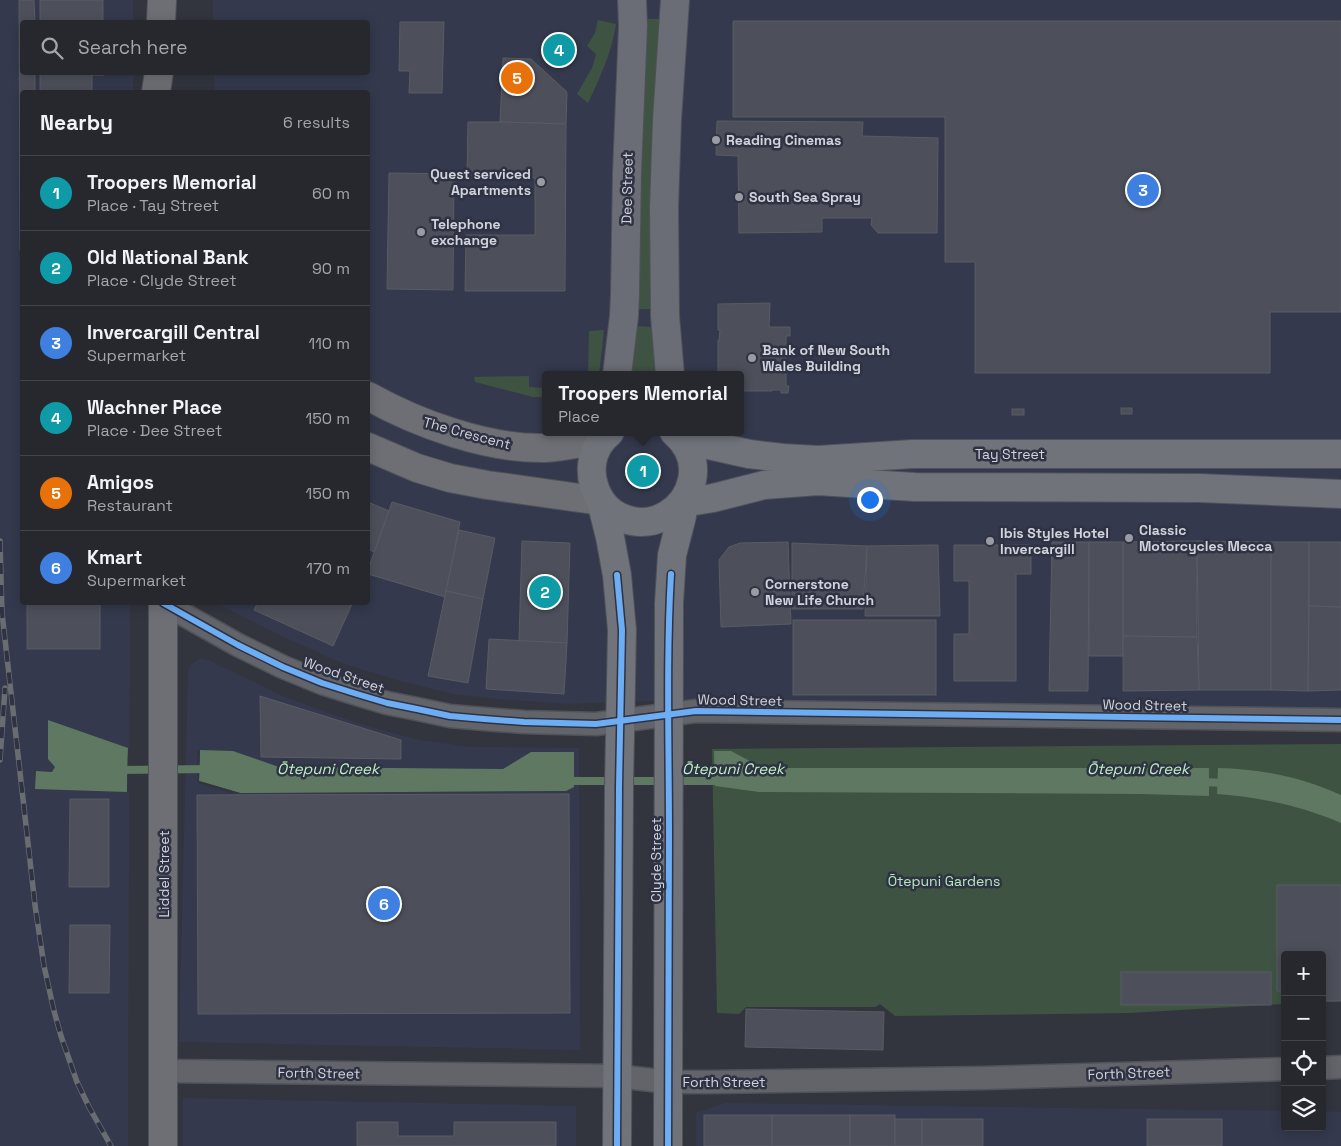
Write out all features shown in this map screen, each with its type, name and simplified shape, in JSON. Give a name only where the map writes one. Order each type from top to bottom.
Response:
[{"type":"highway","points":[[604,436],[595,451],[592,464],[591,477],[594,490],[601,501],[612,512],[626,520],[641,522],[657,520],[671,514],[683,502],[712,498],[764,485],[818,481],[915,487],[1199,488],[1341,494]]},
{"type":"highway","name":"Clyde Street","points":[[668,1146],[669,603],[672,556],[682,516],[683,502],[688,494],[693,476],[691,456],[680,436]]},
{"type":"highway","name":"Tay Street","points":[[686,436],[749,454],[818,460],[912,454],[1341,454]]},
{"type":"highway","points":[[732,436],[785,447],[912,454]]},
{"type":"highway","points":[[671,574],[680,542],[688,530],[698,521],[717,511],[766,498],[796,494],[915,487]]},
{"type":"highway","points":[[601,501],[610,537],[622,630],[617,1146]]},
{"type":"main road","name":"Dee Street","points":[[617,371],[625,294],[632,0]]},
{"type":"main road","points":[[670,371],[665,316],[664,207],[674,0]]},
{"type":"street","points":[[162,0],[162,20]]},
{"type":"street","points":[[156,90],[159,75]]},
{"type":"street","points":[[164,75],[167,90]]},
{"type":"street","name":"The Crescent","points":[[370,397],[412,418],[493,442],[547,448],[601,436]]},
{"type":"street","points":[[370,448],[416,468],[450,478],[601,501]]},
{"type":"street","name":"Liddel Street","points":[[163,605],[163,1146]]},
{"type":"street","name":"Wood Street","points":[[166,605],[238,646],[322,683],[387,703],[450,716],[524,722],[596,724],[696,711],[1341,720]]},
{"type":"street","points":[[1326,1068],[1341,1068]]},
{"type":"street","name":"Forth Street","points":[[163,1071],[617,1076],[668,1082],[731,1082],[974,1078],[1281,1069]]},
{"type":"shaded area","points":[[0,0],[133,0],[133,20],[20,20],[20,75],[133,75],[133,90],[20,90],[20,605],[130,605],[128,1146],[0,1146]]},
{"type":"shaded area","points":[[213,0],[1341,0],[1341,711],[703,699],[566,704],[497,699],[453,694],[344,664],[220,605],[370,605],[370,90],[215,90],[214,75],[370,75],[370,20],[213,20]]},
{"type":"shaded area","points":[[202,658],[283,696],[360,724],[419,740],[472,747],[579,748],[580,1050],[179,1042],[188,672],[191,665]]},
{"type":"shaded area","points":[[183,1098],[576,1106],[576,1146],[183,1146]]},
{"type":"shaded area","points":[[725,1103],[1281,1111],[1281,1131],[1326,1131],[1326,1111],[1341,1112],[1341,1146],[696,1146],[696,1113]]},
{"type":"green space","points":[[646,19],[661,19],[656,67],[650,189],[653,309],[638,309],[640,111]]},
{"type":"green space","points":[[598,20],[616,24],[609,54],[588,103],[577,94],[592,68],[596,54],[587,46],[595,33]]},
{"type":"green space","points":[[635,326],[652,327],[656,371],[632,371]]},
{"type":"green space","points":[[604,330],[599,371],[588,371],[589,331]]},
{"type":"green space","points":[[529,376],[529,387],[542,388],[542,397],[533,397],[475,382],[474,377]]},
{"type":"green space","name":"Ōtepuni Gardens","points":[[1341,744],[1341,1001],[1326,1002],[1326,951],[1281,951],[1281,1004],[1129,1013],[895,1016],[880,1004],[875,1007],[746,1007],[739,1014],[717,1013],[712,749]]},
{"type":"water","points":[[48,720],[128,748],[127,792],[35,789],[36,771],[52,772],[55,767],[48,759]]},
{"type":"water","points":[[200,750],[233,751],[279,767],[503,769],[531,752],[574,752],[574,787],[566,791],[240,793],[199,781]]},
{"type":"water","points":[[714,751],[731,751],[763,768],[1209,768],[1209,796],[759,792],[715,786]]},
{"type":"water","points":[[1218,768],[1250,770],[1281,775],[1311,783],[1341,795],[1341,823],[1280,803],[1249,797],[1217,794]]},
{"type":"pier","points":[[128,748],[130,749],[129,792],[127,792]]},
{"type":"pier","points":[[197,750],[200,750],[199,781],[240,793],[230,793],[198,783]]},
{"type":"building","points":[[19,0],[34,0],[35,20],[20,20],[20,75],[35,75],[35,90],[20,90],[20,250]]},
{"type":"building","points":[[40,0],[103,0],[103,20],[40,20]]},
{"type":"building","points":[[733,21],[1341,21],[1341,312],[1270,312],[1270,373],[975,373],[975,262],[945,262],[945,117],[733,117]]},
{"type":"building","points":[[400,22],[444,22],[442,93],[409,93],[410,71],[399,71]]},
{"type":"building","points":[[503,58],[531,59],[567,92],[566,124],[500,122]]},
{"type":"building","points":[[40,75],[92,75],[92,90],[40,90]]},
{"type":"building","name":"Reading Cinemas","points":[[717,121],[863,122],[862,136],[938,138],[937,233],[878,233],[871,225],[872,218],[822,218],[822,232],[739,233],[738,156],[716,155]]},
{"type":"building","points":[[468,122],[566,124],[565,291],[465,291],[466,235],[535,235],[535,178],[467,178]]},
{"type":"building","name":"Telephone exchange","points":[[389,173],[454,174],[453,290],[387,289]]},
{"type":"building","name":"Bank of New South Wales Building","points":[[770,303],[769,327],[790,327],[790,336],[786,336],[786,386],[789,386],[788,393],[781,393],[781,390],[744,391],[744,371],[718,371],[718,340],[720,330],[718,330],[718,304]]},
{"type":"building","points":[[1121,408],[1132,408],[1132,414],[1121,414]]},
{"type":"building","points":[[1012,409],[1024,409],[1024,415],[1012,415]]},
{"type":"building","points":[[636,461],[650,461],[650,464],[654,464],[654,477],[650,477],[650,481],[636,481],[636,477],[633,477],[633,465],[636,465]]},
{"type":"building","points":[[392,502],[460,522],[445,597],[370,575],[370,564]]},
{"type":"building","points":[[370,503],[389,511],[374,552],[370,550]]},
{"type":"building","points":[[459,530],[495,538],[483,599],[446,591]]},
{"type":"building","points":[[522,541],[570,543],[567,643],[519,641]]},
{"type":"building","points":[[1197,541],[1197,637],[1123,636],[1123,542]]},
{"type":"building","points":[[1197,541],[1271,542],[1271,690],[1199,690]]},
{"type":"building","name":"Cornerstone New Life Church","points":[[788,542],[791,624],[721,627],[719,560],[729,547],[740,543]]},
{"type":"building","points":[[1052,542],[1089,542],[1088,691],[1049,691]]},
{"type":"building","points":[[1089,542],[1123,542],[1123,656],[1089,656]]},
{"type":"building","points":[[1271,542],[1309,542],[1308,691],[1271,690]]},
{"type":"building","points":[[1309,542],[1341,542],[1341,607],[1309,606]]},
{"type":"building","points":[[792,543],[867,546],[863,609],[792,609]]},
{"type":"building","points":[[938,545],[940,616],[865,616],[867,546]]},
{"type":"building","points":[[954,545],[1031,545],[1031,574],[1016,574],[1016,681],[954,681],[954,634],[969,634],[969,581],[954,581]]},
{"type":"building","points":[[446,591],[483,599],[468,683],[428,676]]},
{"type":"building","points":[[27,605],[100,605],[100,649],[27,649]]},
{"type":"building","points":[[256,605],[352,605],[333,646],[254,610]]},
{"type":"building","points":[[1309,606],[1341,607],[1341,690],[1308,691]]},
{"type":"building","points":[[793,620],[936,620],[936,695],[793,695]]},
{"type":"building","points":[[1123,636],[1197,637],[1199,690],[1123,691]]},
{"type":"building","points":[[489,639],[567,643],[564,694],[486,689]]},
{"type":"building","points":[[260,696],[401,740],[401,759],[261,757]]},
{"type":"building","points":[[569,794],[570,1013],[198,1014],[197,795]]},
{"type":"building","points":[[70,799],[109,799],[109,887],[69,887]]},
{"type":"building","points":[[1277,885],[1341,885],[1341,1001],[1326,1001],[1326,951],[1281,951],[1281,991],[1277,991]]},
{"type":"building","points":[[70,925],[110,925],[109,993],[69,993]]},
{"type":"building","points":[[1121,972],[1271,972],[1271,1005],[1121,1005]]},
{"type":"building","points":[[746,1009],[884,1012],[883,1050],[745,1047]]},
{"type":"building","points":[[704,1115],[772,1115],[772,1146],[704,1146]]},
{"type":"building","points":[[772,1115],[850,1115],[850,1146],[772,1146]]},
{"type":"building","points":[[850,1115],[895,1115],[895,1146],[850,1146]]},
{"type":"building","points":[[895,1119],[922,1119],[922,1146],[895,1146]]},
{"type":"building","points":[[922,1119],[983,1119],[983,1146],[922,1146]]},
{"type":"building","points":[[1147,1119],[1222,1119],[1222,1146],[1147,1146]]},
{"type":"building","points":[[357,1122],[398,1122],[398,1136],[454,1136],[454,1122],[556,1122],[556,1146],[357,1146]]},
{"type":"waterway","name":"Ōtepuni Creek","points":[[118,770],[209,769]]},
{"type":"waterway","name":"Ōtepuni Creek","points":[[564,781],[723,781]]},
{"type":"waterway","name":"Ōtepuni Creek","points":[[1199,782],[1228,783]]},
{"type":"railway","points":[[0,541],[2,613],[35,905],[44,966],[61,1036],[77,1082],[111,1146]]},
{"type":"railway","points":[[0,760],[5,688]]},
{"type":"cycle path","points":[[668,1146],[668,672],[671,574]]},
{"type":"cycle path","points":[[617,575],[622,630],[617,1146]]},
{"type":"cycle path","points":[[167,605],[238,645],[322,683],[387,703],[450,716],[524,722],[596,724],[696,711],[1341,720]]},
{"type":"place","name":"Wachner Place","points":[[559,50]]},
{"type":"place","name":"Amigos","points":[[517,78]]},
{"type":"place","name":"Reading Cinemas","points":[[716,140]]},
{"type":"place","name":"Quest serviced Apartments","points":[[541,182]]},
{"type":"place","name":"Invercargill Central","points":[[1143,190]]},
{"type":"place","name":"South Sea Spray","points":[[739,197]]},
{"type":"place","name":"Telephone exchange","points":[[421,232]]},
{"type":"place","name":"Bank of New South Wales Building","points":[[752,358]]},
{"type":"place","name":"Troopers Memorial","points":[[643,471]]},
{"type":"place","name":"Classic Motorcycles Mecca","points":[[1129,538]]},
{"type":"place","name":"Ibis Styles Hotel Invercargill","points":[[990,541]]},
{"type":"place","name":"Old National Bank","points":[[545,592]]},
{"type":"place","name":"Cornerstone New Life Church","points":[[755,592]]},
{"type":"place","name":"Kmart","points":[[384,904]]}]
